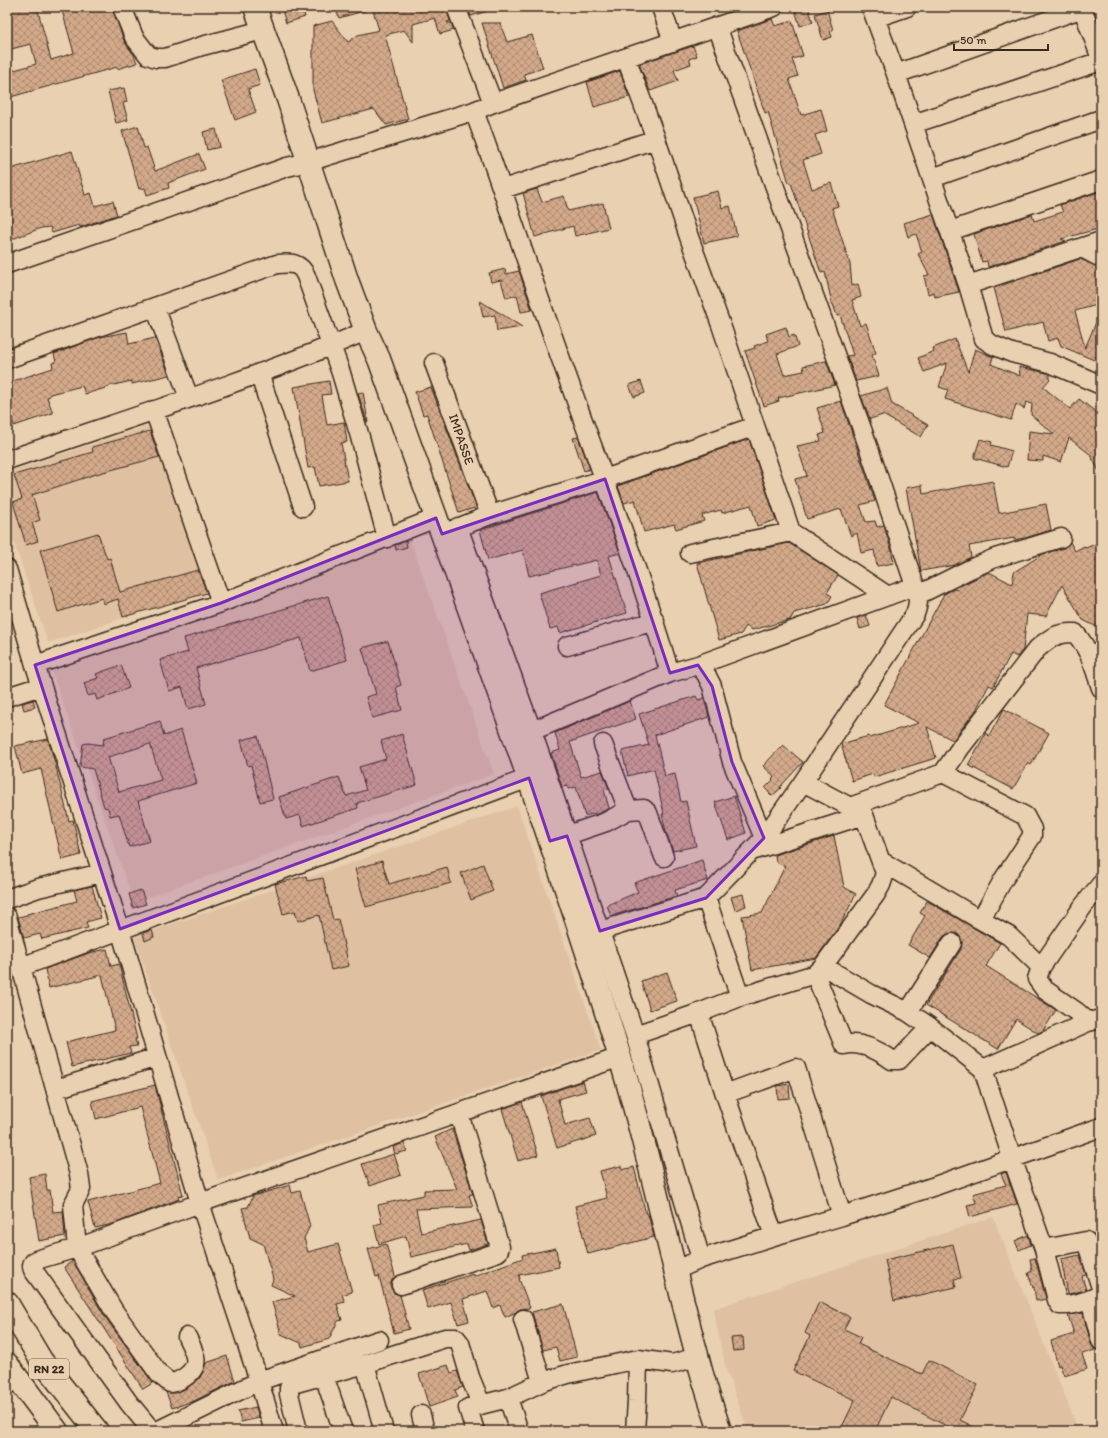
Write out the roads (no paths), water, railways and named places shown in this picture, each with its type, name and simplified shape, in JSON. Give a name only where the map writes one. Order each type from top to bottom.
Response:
[{"type":"main road","points":[[255,7],[288,99],[347,280],[366,331],[379,359],[445,526],[529,778],[559,838],[620,1057],[676,1270],[697,1357],[720,1431]]},
{"type":"main road","name":"RN 22","points":[[7,1303],[42,1360],[97,1431]]},
{"type":"main road","name":"RN 22","points":[[7,1364],[57,1431]]},
{"type":"street","points":[[122,7],[134,37],[148,55],[156,58],[164,58],[202,46],[263,30]]},
{"type":"street","points":[[456,7],[493,103]]},
{"type":"street","points":[[661,7],[673,42]]},
{"type":"street","points":[[7,264],[287,166],[308,162],[474,111],[493,103],[774,7]]},
{"type":"street","points":[[907,7],[873,12],[950,231],[984,340],[1012,353],[1050,363],[1101,385]]},
{"type":"street","points":[[896,74],[1083,8],[1098,37],[1101,60],[913,124]]},
{"type":"street","points":[[600,931],[706,898],[752,852],[764,838],[803,782],[915,614],[918,604],[917,591],[870,453],[717,26]]},
{"type":"street","points":[[626,58],[721,325],[791,532],[888,596]]},
{"type":"street","points":[[474,111],[503,189],[550,329],[655,621],[670,673]]},
{"type":"street","points":[[932,178],[1101,119]]},
{"type":"street","points":[[503,189],[656,139]]},
{"type":"street","points":[[950,231],[1101,180]]},
{"type":"street","points":[[968,285],[1101,241]]},
{"type":"street","points":[[1082,248],[1101,258]]},
{"type":"street","points":[[7,359],[271,266],[290,263],[299,266],[303,270],[333,346],[360,437],[387,538]]},
{"type":"street","points":[[155,307],[189,398]]},
{"type":"street","points":[[7,460],[189,398],[333,346],[366,331]]},
{"type":"street","name":"IMPASSE","points":[[434,363],[490,515]]},
{"type":"street","points":[[259,372],[303,507]]},
{"type":"street","points":[[154,410],[222,603]]},
{"type":"street","points":[[35,666],[222,603],[387,538],[490,515],[605,479],[755,426]]},
{"type":"street","points":[[445,526],[532,731],[559,838],[600,931],[636,1035],[701,1259]]},
{"type":"street","points":[[690,553],[791,532]]},
{"type":"street","points":[[532,731],[670,673],[698,665],[888,596],[917,591],[989,561],[1061,538]]},
{"type":"street","points":[[7,569],[14,618],[35,666],[102,873],[200,1203],[274,1431]]},
{"type":"street","points":[[567,646],[655,621]]},
{"type":"street","points":[[752,852],[857,811],[943,772],[1037,649],[1050,637],[1063,633],[1075,633],[1084,643],[1099,679]]},
{"type":"street","points":[[698,665],[706,674],[712,686],[732,762],[764,838]]},
{"type":"street","points":[[7,697],[41,686]]},
{"type":"street","points":[[603,744],[628,810]]},
{"type":"street","points":[[943,772],[1025,816],[1033,833],[1003,880],[984,914],[977,918]]},
{"type":"street","points":[[21,967],[529,778]]},
{"type":"street","points":[[636,1035],[699,1014],[740,997],[819,970],[879,889],[884,873],[881,861],[857,811],[803,782]]},
{"type":"street","points":[[559,838],[606,822],[628,810],[644,808],[648,814],[664,857]]},
{"type":"street","points":[[881,861],[1009,936],[1041,967]]},
{"type":"street","points":[[7,899],[38,888],[102,873]]},
{"type":"street","points":[[1095,1021],[1077,1012],[1044,990],[1038,979],[1041,967],[1084,905],[1101,884]]},
{"type":"street","points":[[706,898],[740,997]]},
{"type":"street","points":[[7,917],[56,1089],[80,1182],[81,1189],[73,1205],[77,1248],[114,1311],[159,1374],[170,1383],[178,1381],[195,1367],[194,1353],[187,1337]]},
{"type":"street","points":[[908,1012],[952,943]]},
{"type":"street","points":[[819,970],[908,1012],[930,1027],[983,1069],[1044,1250],[1057,1300],[1060,1305],[1067,1305],[1097,1294]]},
{"type":"street","points":[[819,970],[844,1045],[851,1043],[864,1046],[877,1050],[892,1060],[899,1060],[930,1027]]},
{"type":"street","points":[[699,1014],[774,1236]]},
{"type":"street","points":[[983,1069],[1095,1021]]},
{"type":"street","points":[[56,1089],[157,1057]]},
{"type":"street","points":[[152,1431],[129,1403],[33,1270],[32,1264],[36,1260],[77,1248],[200,1203],[620,1057]]},
{"type":"street","points":[[725,1094],[796,1068],[842,1216]]},
{"type":"street","points":[[401,1285],[498,1252],[500,1247],[459,1114]]},
{"type":"street","points":[[676,1270],[701,1259],[935,1186],[1101,1126]]},
{"type":"street","points":[[1044,1250],[1093,1239],[1101,1341]]},
{"type":"street","points":[[523,1319],[542,1382]]},
{"type":"street","points":[[298,1431],[289,1388],[292,1384],[364,1364],[445,1338],[456,1338],[460,1343],[470,1377],[481,1404]]},
{"type":"street","points":[[157,1431],[259,1381],[378,1340]]},
{"type":"street","points":[[475,1431],[468,1408],[508,1398],[542,1382],[568,1374],[638,1359],[672,1364],[697,1357]]},
{"type":"street","points":[[635,1431],[638,1359]]},
{"type":"street","points":[[364,1364],[384,1431]]},
{"type":"street","points":[[324,1376],[343,1431]]},
{"type":"street","points":[[508,1398],[519,1431]]}]
